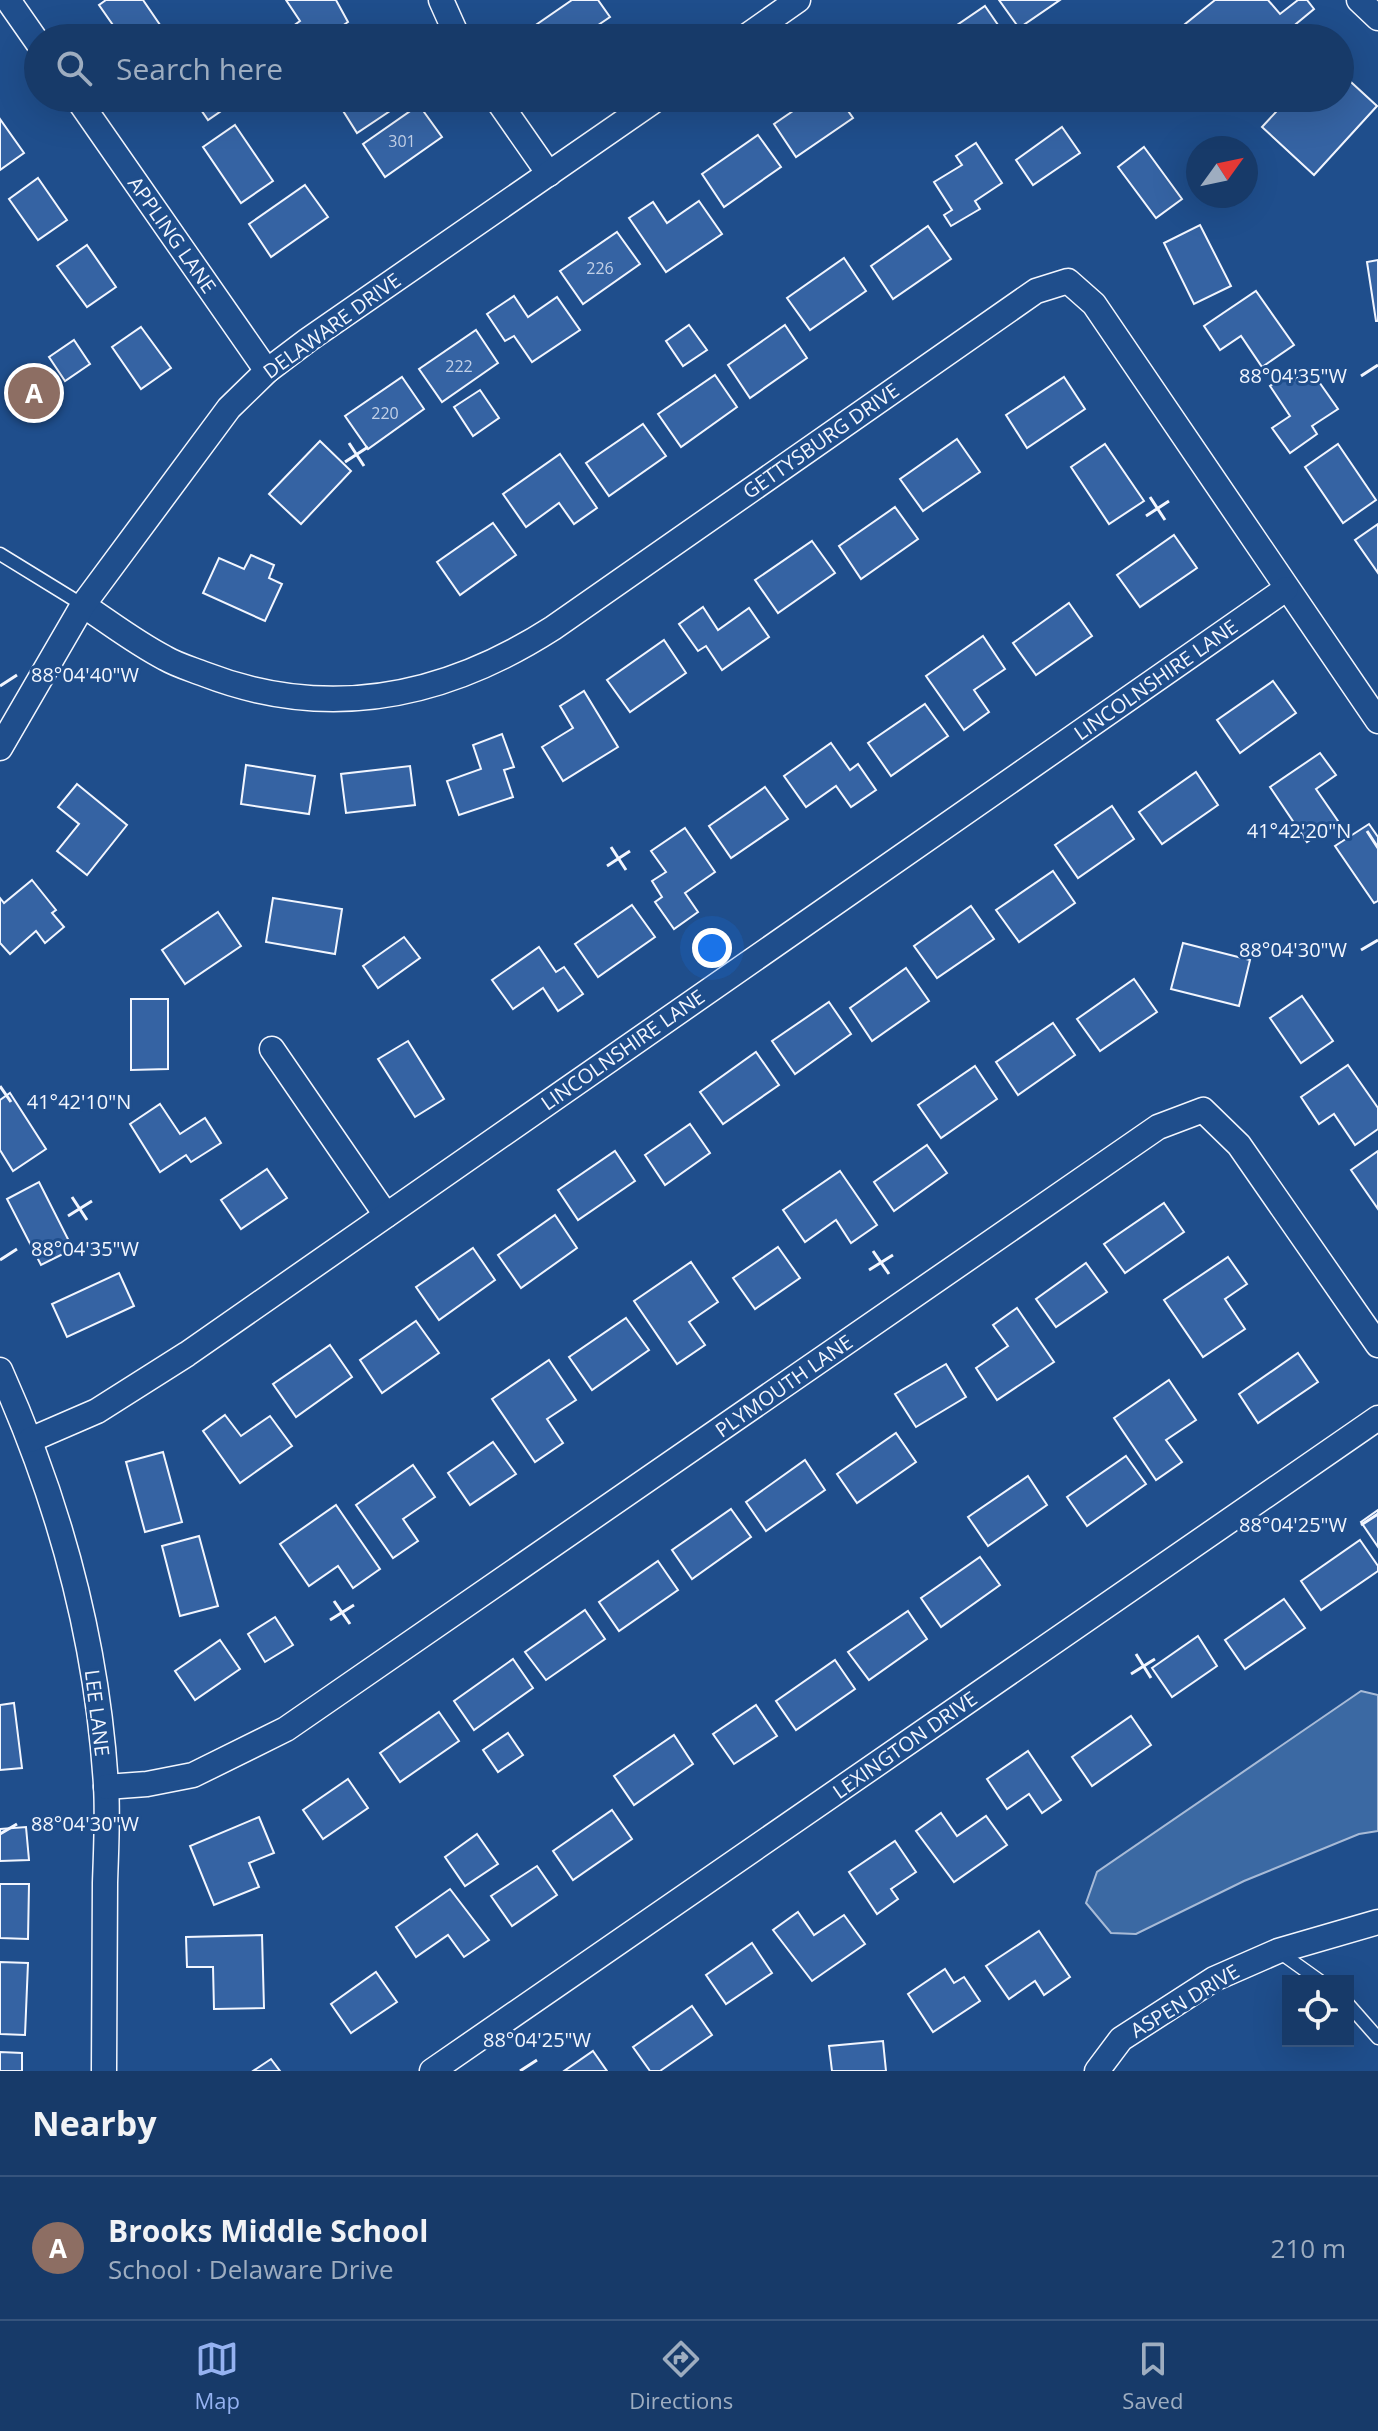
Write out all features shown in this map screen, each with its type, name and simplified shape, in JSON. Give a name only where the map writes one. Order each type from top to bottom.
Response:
[{"type":"street","points":[[8,0],[25,24]]},
{"type":"street","points":[[441,0],[452,24]]},
{"type":"street","points":[[764,24],[798,0]]},
{"type":"street","points":[[1359,0],[1378,18]]},
{"type":"street","name":"APPLING LANE","points":[[87,112],[267,371]]},
{"type":"street","points":[[506,112],[549,174]]},
{"type":"street","name":"DELAWARE DRIVE","points":[[0,748],[83,605],[229,408],[267,371],[308,340],[638,112]]},
{"type":"street","name":"GETTYSBURG DRIVE","points":[[83,605],[165,658],[221,680],[263,692],[352,699],[393,695],[441,683],[481,669],[553,628],[1036,291],[1068,281],[1094,304],[1378,721]]},
{"type":"street","name":"LINCOLNSHIRE LANE","points":[[30,1440],[97,1411],[138,1386],[1286,589]]},
{"type":"street","points":[[272,1049],[386,1215]]},
{"type":"street","name":"PLYMOUTH LANE","points":[[106,1787],[147,1784],[193,1775],[286,1729],[1158,1127],[1203,1110],[1239,1145],[1378,1345]]},
{"type":"street","name":"LEE LANE","points":[[0,1370],[30,1440],[76,1585],[99,1716],[106,1787],[104,2071]]},
{"type":"street","name":"LEXINGTON DRIVE","points":[[432,2071],[1378,1418]]},
{"type":"street","name":"ASPEN DRIVE","points":[[1097,2071],[1121,2039],[1214,1979],[1278,1951],[1378,1922]]},
{"type":"lane","points":[[0,554],[83,605]]},
{"type":"lane","points":[[1278,1951],[1312,1975]]},
{"type":"lane","points":[[1354,2011],[1378,2038]]},
{"type":"water","points":[[1361,1691],[1378,1695],[1378,1831],[1359,1834],[1244,1881],[1136,1934],[1111,1933],[1086,1903],[1097,1872]]},
{"type":"building","points":[[106,0],[143,0],[159,24],[112,24],[99,5]]},
{"type":"building","points":[[286,0],[336,0],[348,22],[296,24],[300,21]]},
{"type":"building","points":[[572,0],[598,0],[610,17],[600,24],[537,24]]},
{"type":"building","points":[[999,0],[1060,0],[1025,24],[1016,24]]},
{"type":"building","points":[[1215,0],[1268,0],[1280,14],[1298,0],[1307,0],[1314,9],[1296,24],[1185,24]]},
{"type":"building","points":[[985,6],[997,24],[959,24]]},
{"type":"building","points":[[1354,85],[1377,106],[1314,175],[1262,127],[1276,112],[1354,112]]},
{"type":"building","points":[[203,112],[220,112],[208,120]]},
{"type":"building","points":[[344,112],[388,112],[357,133]]},
{"type":"building","points":[[409,112],[424,112],[442,137],[385,177],[363,144]]},
{"type":"building","points":[[792,112],[849,112],[853,118],[796,157],[774,124]]},
{"type":"building","points":[[0,119],[24,153],[0,170]]},
{"type":"building","points":[[235,125],[273,181],[241,203],[203,147]]},
{"type":"building","points":[[1062,127],[1080,153],[1033,185],[1016,160]]},
{"type":"building","points":[[758,135],[781,167],[724,207],[702,174]]},
{"type":"building","points":[[976,143],[1002,183],[975,201],[980,209],[951,226],[944,215],[952,210],[934,182],[962,165],[956,156]]},
{"type":"building","points":[[1144,147],[1182,199],[1156,218],[1118,167]]},
{"type":"building","points":[[38,178],[67,220],[38,240],[9,199]]},
{"type":"building","points":[[305,185],[328,217],[271,257],[249,224]]},
{"type":"building","points":[[699,201],[722,234],[666,272],[629,218],[653,202],[667,223]]},
{"type":"building","points":[[1200,225],[1231,286],[1194,304],[1164,243]]},
{"type":"building","points":[[928,226],[951,259],[893,299],[871,266]]},
{"type":"building","points":[[617,232],[640,264],[583,304],[560,271]]},
{"type":"building","points":[[87,245],[116,287],[87,307],[57,266]]},
{"type":"building","points":[[844,258],[866,291],[810,330],[787,298]]},
{"type":"building","points":[[1378,260],[1378,321],[1376,321],[1367,262]]},
{"type":"building","points":[[1256,291],[1294,345],[1262,367],[1241,336],[1220,350],[1204,326]]},
{"type":"building","points":[[514,296],[528,317],[557,297],[580,330],[532,362],[514,336],[505,341],[487,314]]},
{"type":"building","points":[[689,325],[707,350],[683,366],[666,341]]},
{"type":"building","points":[[785,325],[807,358],[750,398],[728,365]]},
{"type":"building","points":[[141,327],[171,368],[141,389],[112,347]]},
{"type":"building","points":[[476,330],[498,363],[442,402],[419,369]]},
{"type":"building","points":[[74,340],[90,364],[65,381],[49,357]]},
{"type":"building","points":[[1310,369],[1338,409],[1312,426],[1317,434],[1290,453],[1272,428],[1290,416],[1270,386],[1288,373],[1293,381]]},
{"type":"building","points":[[715,375],[737,407],[681,447],[658,414]]},
{"type":"building","points":[[402,377],[424,409],[368,449],[345,416]]},
{"type":"building","points":[[1064,377],[1085,409],[1027,448],[1006,415]]},
{"type":"building","points":[[480,390],[499,418],[473,436],[454,407]]},
{"type":"building","points":[[643,424],[666,456],[609,496],[586,463]]},
{"type":"building","points":[[957,439],[980,472],[923,511],[900,479]]},
{"type":"building","points":[[320,441],[351,471],[301,524],[269,494]]},
{"type":"building","points":[[1105,444],[1144,501],[1109,524],[1071,467]]},
{"type":"building","points":[[1338,444],[1376,500],[1343,523],[1305,467]]},
{"type":"building","points":[[560,454],[597,508],[574,524],[559,503],[526,527],[503,494]]},
{"type":"building","points":[[895,507],[918,539],[861,579],[839,546]]},
{"type":"building","points":[[493,523],[516,555],[460,595],[437,562]]},
{"type":"building","points":[[1378,524],[1378,573],[1355,540]]},
{"type":"building","points":[[1174,535],[1197,568],[1140,607],[1117,575]]},
{"type":"building","points":[[812,541],[835,573],[778,613],[755,580]]},
{"type":"building","points":[[251,555],[274,565],[269,578],[282,584],[265,621],[203,593],[219,558],[244,569]]},
{"type":"building","points":[[1069,603],[1092,636],[1036,675],[1013,643]]},
{"type":"building","points":[[703,607],[718,630],[749,608],[769,637],[722,670],[706,646],[698,651],[679,624]]},
{"type":"building","points":[[983,636],[1005,669],[974,690],[989,712],[964,730],[926,676]]},
{"type":"building","points":[[664,640],[686,673],[630,712],[607,680]]},
{"type":"building","points":[[1273,681],[1296,713],[1240,753],[1217,720]]},
{"type":"building","points":[[584,691],[618,747],[563,781],[542,747],[573,728],[560,706]]},
{"type":"building","points":[[925,704],[948,736],[891,776],[868,743]]},
{"type":"building","points":[[502,734],[514,767],[504,770],[513,797],[459,815],[447,781],[481,769],[473,745]]},
{"type":"building","points":[[831,743],[850,770],[858,764],[876,790],[851,807],[836,786],[806,807],[784,776]]},
{"type":"building","points":[[1320,753],[1336,775],[1316,789],[1338,821],[1307,842],[1270,787]]},
{"type":"building","points":[[246,765],[315,776],[309,814],[241,804]]},
{"type":"building","points":[[410,766],[415,805],[346,813],[341,774]]},
{"type":"building","points":[[1196,772],[1218,805],[1162,844],[1139,812]]},
{"type":"building","points":[[77,784],[127,825],[87,875],[57,851],[79,824],[58,807]]},
{"type":"building","points":[[765,787],[788,819],[731,858],[709,826]]},
{"type":"building","points":[[1112,806],[1134,839],[1078,878],[1055,845]]},
{"type":"building","points":[[1369,824],[1378,837],[1378,901],[1374,903],[1335,846]]},
{"type":"building","points":[[685,828],[715,872],[685,893],[698,912],[674,929],[655,902],[662,897],[652,881],[666,872],[651,851]]},
{"type":"building","points":[[1053,871],[1075,903],[1019,942],[996,910]]},
{"type":"building","points":[[32,880],[56,910],[52,913],[64,927],[45,943],[36,931],[10,954],[0,943],[0,898],[4,903]]},
{"type":"building","points":[[273,898],[342,909],[335,954],[266,942]]},
{"type":"building","points":[[632,905],[655,937],[598,977],[575,944]]},
{"type":"building","points":[[971,906],[994,939],[937,978],[914,946]]},
{"type":"building","points":[[218,912],[241,946],[185,984],[162,950]]},
{"type":"building","points":[[404,937],[420,958],[378,988],[363,966]]},
{"type":"building","points":[[1183,943],[1250,960],[1239,1006],[1171,989]]},
{"type":"building","points":[[539,947],[556,972],[564,967],[583,994],[558,1011],[543,988],[513,1009],[492,980]]},
{"type":"building","points":[[906,968],[929,1001],[872,1041],[850,1008]]},
{"type":"building","points":[[1134,979],[1157,1012],[1100,1051],[1077,1019]]},
{"type":"building","points":[[1302,996],[1333,1041],[1301,1063],[1270,1018]]},
{"type":"building","points":[[131,999],[168,999],[168,1069],[131,1070]]},
{"type":"building","points":[[829,1002],[851,1034],[795,1074],[772,1041]]},
{"type":"building","points":[[1053,1023],[1075,1055],[1018,1095],[996,1062]]},
{"type":"building","points":[[408,1041],[444,1099],[415,1117],[378,1059]]},
{"type":"building","points":[[756,1052],[779,1085],[723,1124],[700,1092]]},
{"type":"building","points":[[1348,1065],[1378,1108],[1378,1129],[1355,1145],[1334,1114],[1319,1124],[1301,1097]]},
{"type":"building","points":[[975,1066],[997,1099],[941,1138],[918,1105]]},
{"type":"building","points":[[10,1093],[46,1149],[13,1171],[0,1150],[0,1100]]},
{"type":"building","points":[[160,1104],[180,1134],[205,1118],[221,1143],[191,1162],[186,1155],[160,1172],[130,1124]]},
{"type":"building","points":[[690,1124],[710,1153],[665,1185],[645,1155]]},
{"type":"building","points":[[927,1145],[947,1173],[894,1211],[874,1182]]},
{"type":"building","points":[[615,1151],[635,1181],[578,1220],[558,1190]]},
{"type":"building","points":[[1378,1151],[1378,1209],[1351,1170]]},
{"type":"building","points":[[267,1169],[287,1198],[241,1229],[221,1200]]},
{"type":"building","points":[[840,1171],[877,1225],[851,1243],[836,1220],[805,1242],[783,1210]]},
{"type":"building","points":[[39,1182],[73,1249],[41,1265],[7,1199]]},
{"type":"building","points":[[1164,1203],[1184,1232],[1125,1273],[1104,1244]]},
{"type":"building","points":[[555,1215],[577,1248],[521,1288],[498,1255]]},
{"type":"building","points":[[778,1247],[800,1278],[755,1309],[733,1278]]},
{"type":"building","points":[[473,1248],[495,1280],[439,1320],[416,1287]]},
{"type":"building","points":[[1228,1257],[1247,1284],[1225,1299],[1245,1329],[1203,1357],[1164,1300]]},
{"type":"building","points":[[691,1262],[718,1302],[689,1322],[705,1345],[677,1364],[634,1301]]},
{"type":"building","points":[[1086,1263],[1107,1292],[1056,1327],[1036,1299]]},
{"type":"building","points":[[119,1273],[134,1306],[67,1337],[52,1304]]},
{"type":"building","points":[[1017,1308],[1054,1362],[997,1400],[976,1368],[1008,1346],[993,1325]]},
{"type":"building","points":[[626,1318],[649,1350],[592,1390],[569,1357]]},
{"type":"building","points":[[416,1321],[439,1353],[382,1393],[360,1360]]},
{"type":"building","points":[[330,1345],[352,1377],[296,1417],[273,1384]]},
{"type":"building","points":[[1298,1353],[1318,1382],[1258,1423],[1239,1394]]},
{"type":"building","points":[[549,1360],[576,1400],[547,1419],[563,1443],[535,1462],[492,1399]]},
{"type":"building","points":[[946,1364],[966,1397],[916,1427],[895,1394]]},
{"type":"building","points":[[1169,1380],[1196,1420],[1166,1440],[1182,1462],[1156,1480],[1114,1418]]},
{"type":"building","points":[[225,1415],[241,1436],[270,1416],[292,1446],[240,1483],[203,1431]]},
{"type":"building","points":[[896,1433],[916,1462],[857,1503],[837,1474]]},
{"type":"building","points":[[493,1442],[516,1474],[470,1505],[448,1473]]},
{"type":"building","points":[[163,1452],[182,1522],[145,1532],[126,1462]]},
{"type":"building","points":[[1126,1456],[1146,1484],[1087,1526],[1067,1497]]},
{"type":"building","points":[[805,1460],[825,1490],[766,1531],[746,1502]]},
{"type":"building","points":[[413,1465],[435,1497],[403,1519],[418,1541],[393,1558],[356,1505]]},
{"type":"building","points":[[1028,1476],[1047,1505],[988,1546],[968,1517]]},
{"type":"building","points":[[336,1505],[380,1569],[353,1588],[338,1566],[309,1586],[280,1544]]},
{"type":"building","points":[[731,1509],[751,1537],[692,1579],[672,1550]]},
{"type":"building","points":[[1378,1510],[1378,1547],[1361,1522]]},
{"type":"building","points":[[199,1536],[218,1606],[180,1616],[162,1546]]},
{"type":"building","points":[[1360,1540],[1378,1566],[1378,1571],[1321,1610],[1301,1581]]},
{"type":"building","points":[[980,1557],[1000,1585],[941,1627],[921,1598]]},
{"type":"building","points":[[658,1561],[678,1590],[619,1631],[599,1602]]},
{"type":"building","points":[[1284,1599],[1305,1628],[1245,1669],[1225,1640]]},
{"type":"building","points":[[585,1610],[605,1639],[546,1680],[525,1652]]},
{"type":"building","points":[[908,1611],[927,1639],[869,1680],[848,1652]]},
{"type":"building","points":[[275,1617],[293,1645],[265,1662],[248,1634]]},
{"type":"building","points":[[1198,1636],[1217,1666],[1172,1697],[1152,1668]]},
{"type":"building","points":[[220,1640],[240,1669],[195,1700],[175,1671]]},
{"type":"building","points":[[513,1659],[533,1688],[474,1730],[454,1701]]},
{"type":"building","points":[[835,1660],[855,1689],[796,1730],[776,1701]]},
{"type":"building","points":[[14,1703],[22,1768],[0,1770],[0,1705]]},
{"type":"building","points":[[756,1705],[777,1736],[734,1764],[713,1734]]},
{"type":"building","points":[[439,1712],[459,1741],[400,1782],[380,1753]]},
{"type":"building","points":[[1131,1716],[1151,1745],[1092,1786],[1072,1757]]},
{"type":"building","points":[[508,1733],[523,1755],[498,1772],[483,1750]]},
{"type":"building","points":[[674,1735],[693,1764],[634,1805],[614,1776]]},
{"type":"building","points":[[1028,1751],[1061,1800],[1042,1813],[1029,1794],[1007,1809],[987,1779]]},
{"type":"building","points":[[348,1779],[368,1808],[323,1839],[303,1810]]},
{"type":"building","points":[[612,1810],[632,1839],[573,1880],[553,1851]]},
{"type":"building","points":[[941,1813],[957,1836],[986,1816],[1007,1845],[954,1882],[916,1831]]},
{"type":"building","points":[[259,1817],[274,1853],[249,1863],[259,1887],[214,1905],[190,1846]]},
{"type":"building","points":[[26,1827],[29,1860],[0,1861],[0,1829]]},
{"type":"building","points":[[477,1834],[498,1864],[465,1886],[445,1857]]},
{"type":"building","points":[[895,1841],[916,1872],[891,1889],[898,1899],[877,1914],[849,1872]]},
{"type":"building","points":[[537,1866],[557,1895],[512,1926],[491,1896]]},
{"type":"building","points":[[0,1884],[29,1884],[28,1939],[0,1938]]},
{"type":"building","points":[[450,1889],[489,1940],[464,1957],[448,1935],[416,1957],[396,1927]]},
{"type":"building","points":[[798,1912],[814,1935],[844,1915],[865,1944],[812,1981],[773,1930]]},
{"type":"building","points":[[1039,1931],[1070,1977],[1044,1995],[1035,1981],[1009,1999],[986,1966]]},
{"type":"building","points":[[262,1935],[264,2008],[214,2009],[213,1967],[187,1967],[186,1937]]},
{"type":"building","points":[[752,1943],[772,1973],[726,2004],[706,1975]]},
{"type":"building","points":[[0,1962],[28,1963],[25,2035],[0,2034]]},
{"type":"building","points":[[945,1969],[954,1983],[964,1977],[980,2001],[933,2032],[908,1994]]},
{"type":"building","points":[[376,1972],[397,2002],[351,2033],[331,2004]]},
{"type":"building","points":[[692,2006],[712,2035],[660,2071],[650,2071],[633,2047]]},
{"type":"building","points":[[883,2041],[886,2071],[832,2071],[829,2046]]},
{"type":"building","points":[[593,2051],[607,2071],[564,2071]]},
{"type":"building","points":[[0,2052],[22,2053],[22,2071],[0,2071]]},
{"type":"building","points":[[271,2059],[280,2071],[253,2071]]},
{"type":"place","name":"Brooks Middle School","points":[[34,393]]}]
